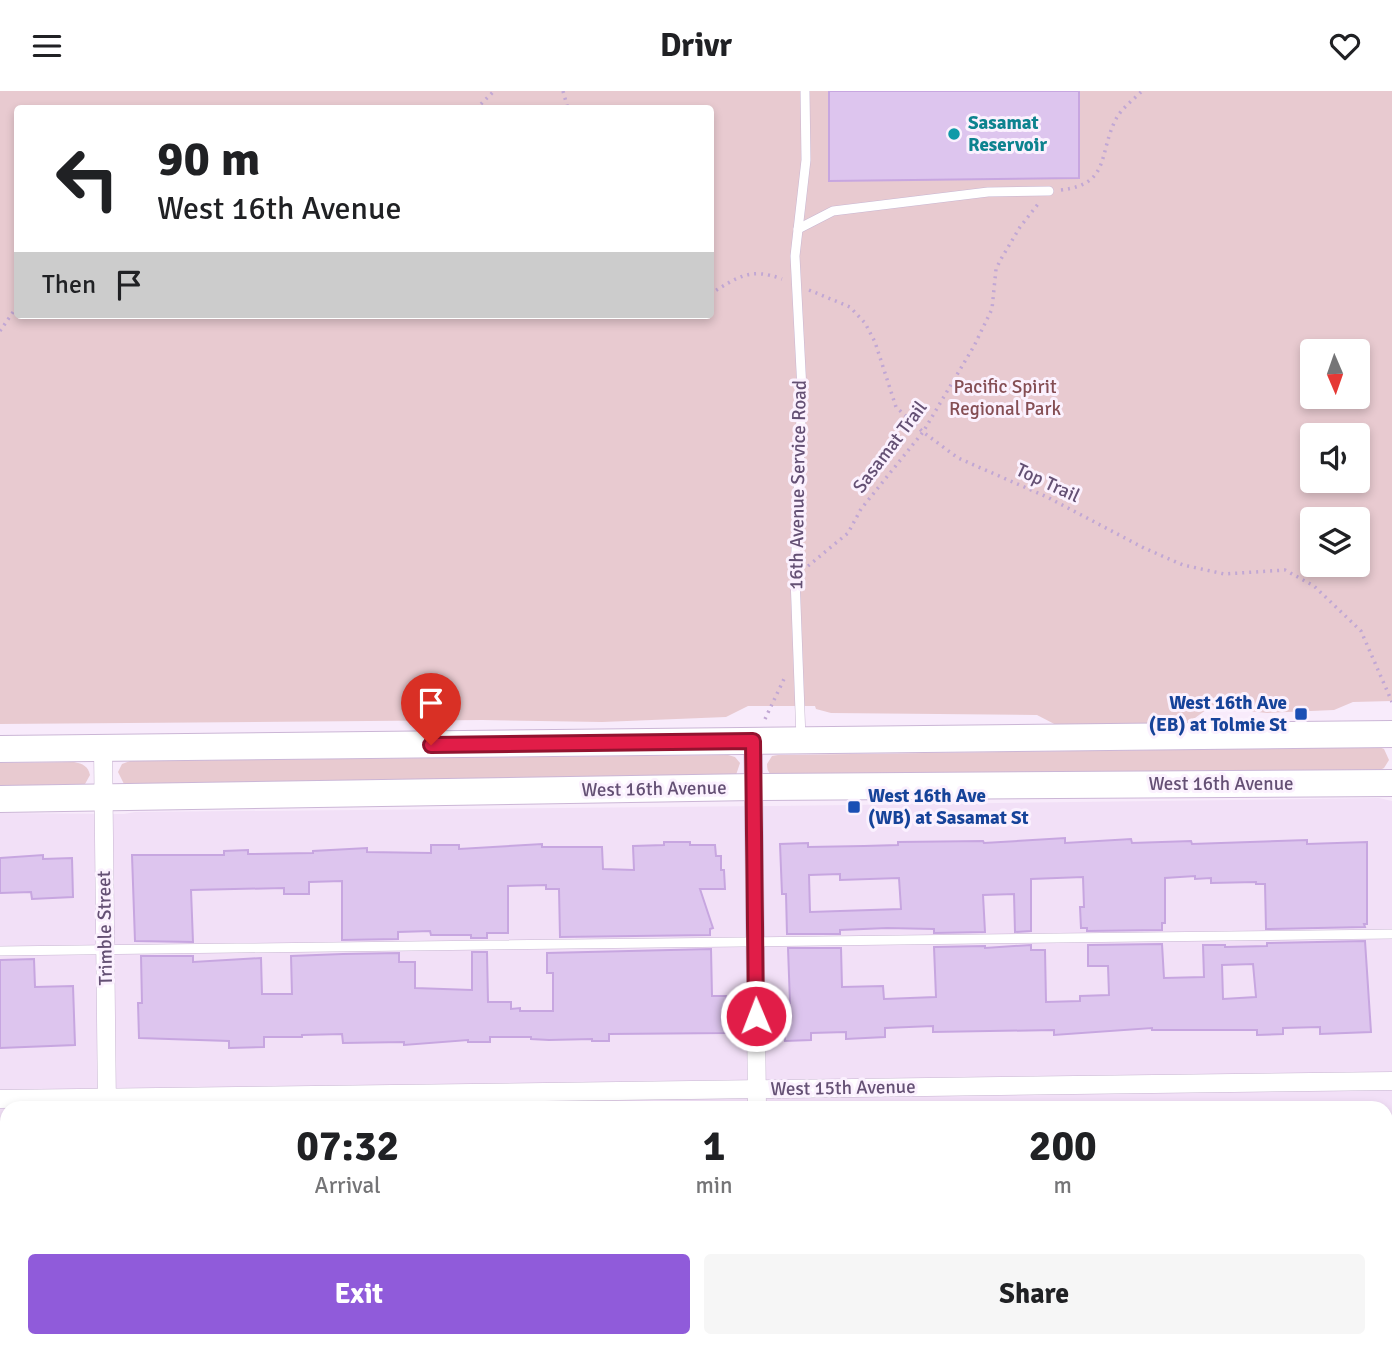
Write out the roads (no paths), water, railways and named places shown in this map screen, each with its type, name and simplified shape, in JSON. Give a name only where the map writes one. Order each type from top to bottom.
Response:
[{"type":"main road","points":[[0,750],[759,731],[801,741],[1392,734]]},
{"type":"main road","name":"West 16th Avenue","points":[[0,799],[754,787],[1392,783]]},
{"type":"street","points":[[757,1101],[754,787],[759,731]]},
{"type":"street","name":"Trimble Street","points":[[103,748],[107,1101]]},
{"type":"street","name":"West 15th Avenue","points":[[200,1101],[757,1089],[1392,1081]]},
{"type":"street","name":"West 15th Avenue","points":[[0,1099],[54,1101]]},
{"type":"lane","name":"16th Avenue Service Road","points":[[801,741],[795,577],[802,390],[795,256],[806,160],[805,91]]},
{"type":"lane","points":[[798,229],[833,211],[988,192],[1049,191]]},
{"type":"lane","points":[[0,951],[1392,934]]},
{"type":"place","name":"Sasamat Reservoir","points":[[954,134]]},
{"type":"place","name":"West 16th Ave (EB) at Tolmie St","points":[[1301,714]]},
{"type":"place","name":"West 16th Ave (WB) at Sasamat St","points":[[854,807]]},
{"type":"park label","name":"Pacific Spirit Regional Park","points":[[1005,398]]}]
